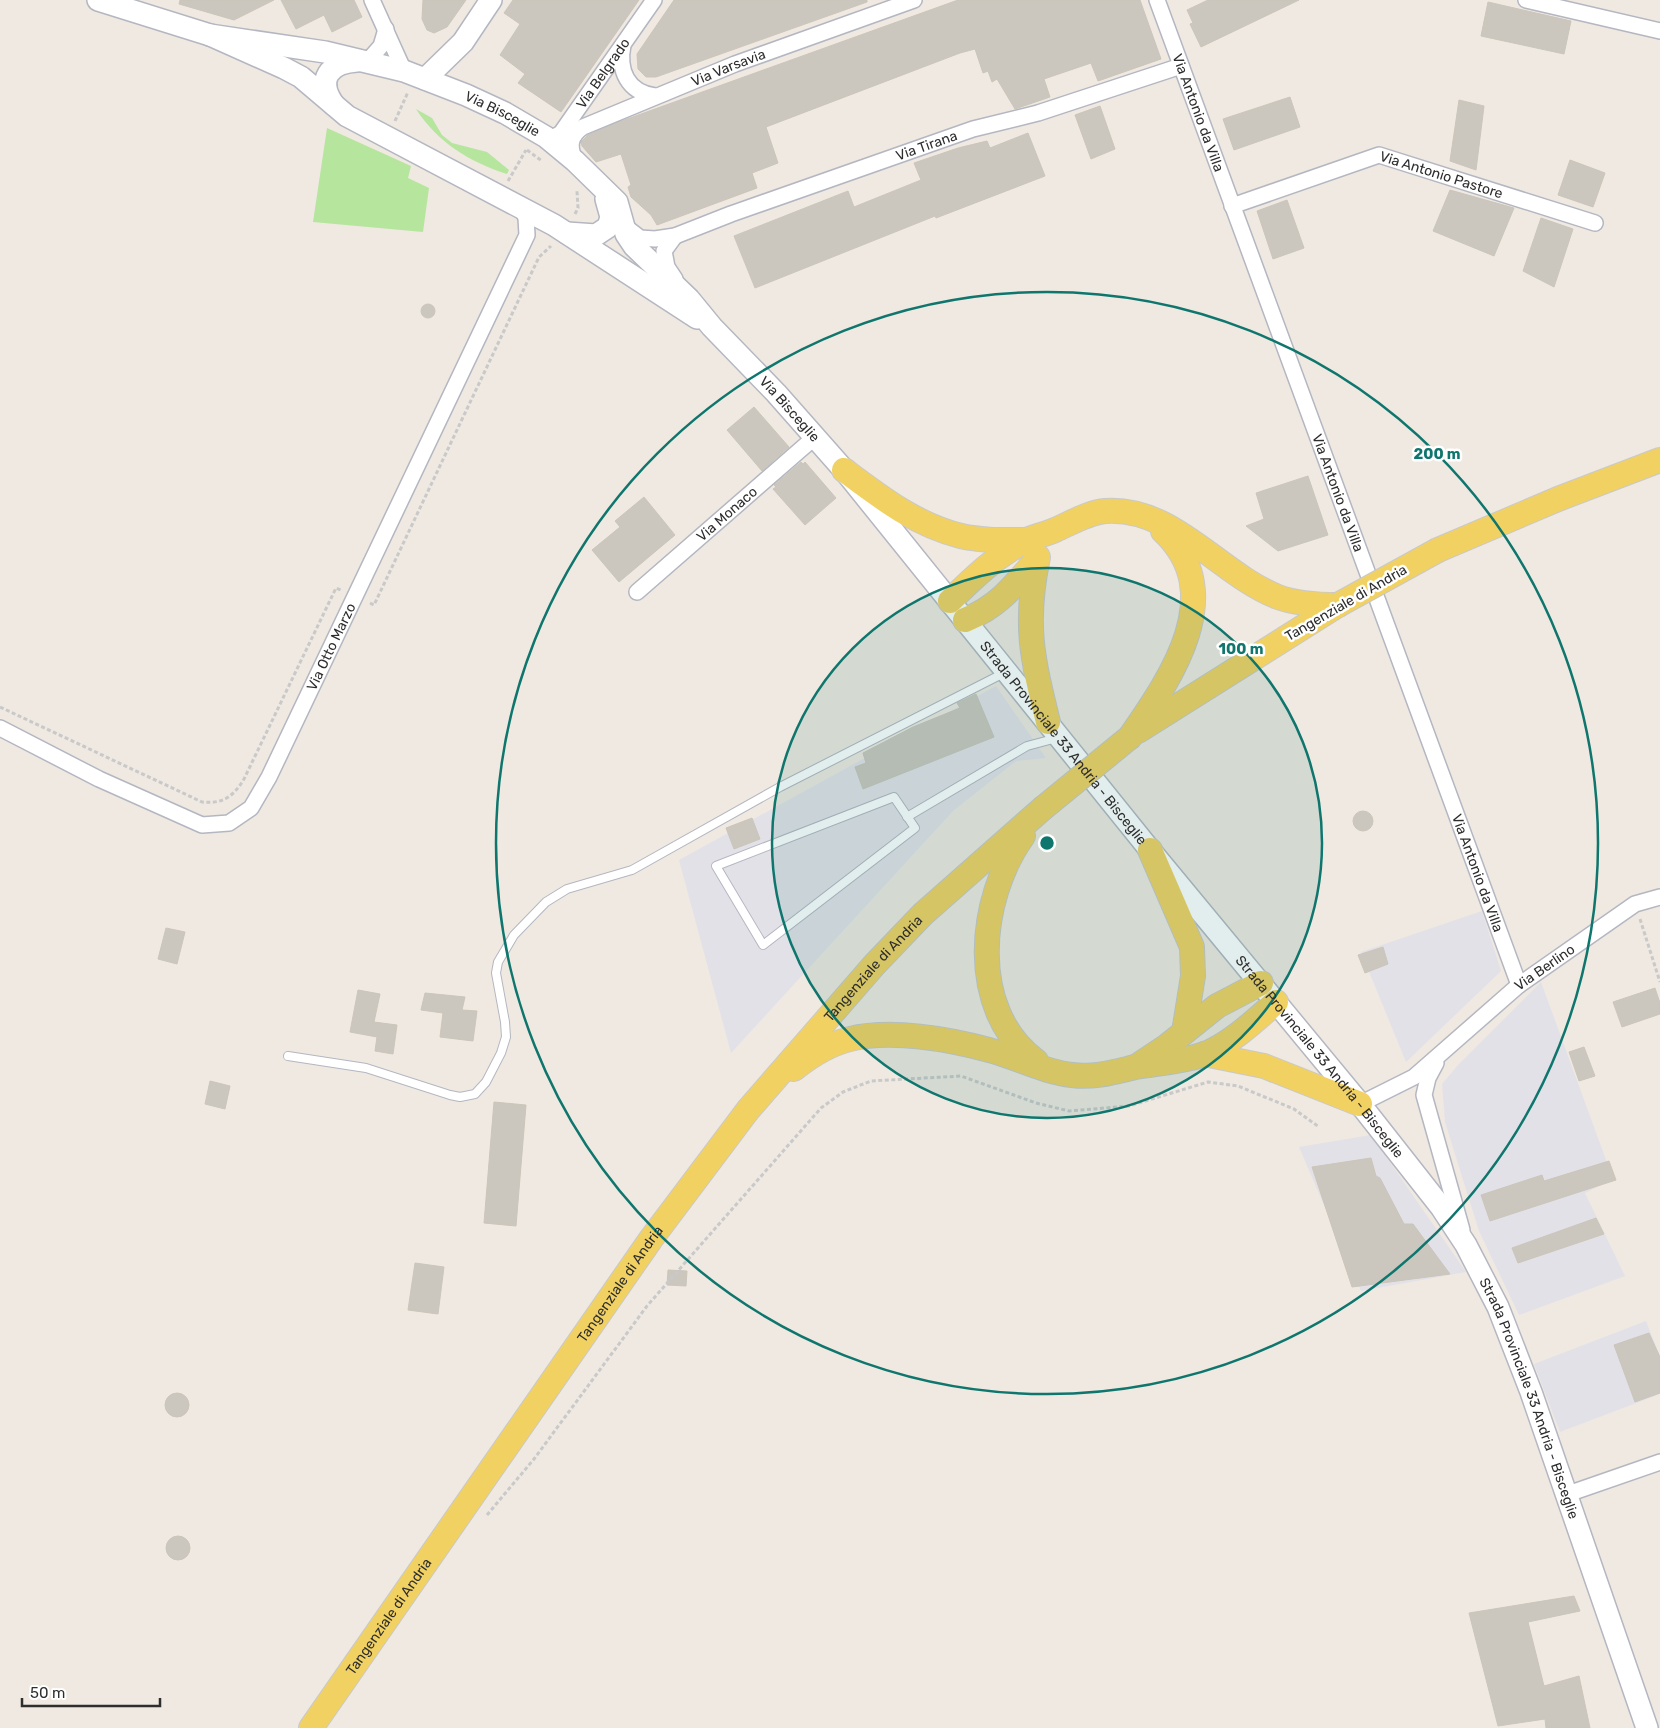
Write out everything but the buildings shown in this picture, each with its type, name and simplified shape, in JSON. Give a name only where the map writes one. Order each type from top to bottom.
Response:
[{"type":"main road","name":"Via Bisceglie","points":[[98,0],[210,35],[301,77],[337,109],[559,229],[712,327]]},
{"type":"main road","points":[[466,95],[456,73],[458,58],[463,42],[491,0]]},
{"type":"main road","name":"Via Bisceglie","points":[[210,35],[291,46],[363,61],[415,75],[466,95],[542,134],[575,161],[616,202],[622,223],[634,246],[689,299],[712,327],[844,470]]},
{"type":"main road","points":[[415,75],[463,42]]},
{"type":"main road","points":[[337,109],[327,90],[327,75],[331,69],[340,64],[363,61]]},
{"type":"main road","points":[[559,229],[588,236],[602,232],[608,227],[611,217],[609,206],[597,182]]},
{"type":"main road","name":"Tangenziale di Andria","points":[[311,1728],[651,1239],[748,1110],[875,964],[916,921],[1042,809],[1130,736],[1338,605],[1438,550],[1549,502],[1660,460]]},
{"type":"main road","points":[[844,470],[899,510],[940,530],[1032,549]]},
{"type":"main road","name":"Strada Provinciale 33 Andria - Bisceglie","points":[[844,470],[1150,850],[1360,1104],[1420,1179],[1466,1245],[1501,1315],[1531,1392],[1647,1728]]},
{"type":"main road","points":[[950,601],[988,566],[1032,549],[1057,529],[1081,518],[1102,512],[1125,512],[1152,520],[1192,542],[1257,587],[1279,597],[1300,602],[1338,605]]},
{"type":"main road","points":[[1130,736],[1162,691],[1176,665],[1189,630],[1192,610],[1189,573],[1184,558],[1177,547],[1152,520]]},
{"type":"main road","points":[[965,620],[984,613],[996,604],[1032,549]]},
{"type":"main road","points":[[1032,549],[1030,644],[1054,730]]},
{"type":"main road","points":[[1042,809],[1010,853],[991,906],[988,950],[991,990],[996,1008],[1007,1032],[1021,1050],[1046,1068]]},
{"type":"main road","points":[[1150,850],[1192,947],[1193,976],[1184,1032]]},
{"type":"main road","points":[[1137,1067],[1217,1006],[1261,984]]},
{"type":"main road","points":[[748,1110],[795,1067],[832,1045],[850,1039],[883,1036],[924,1037],[988,1050],[1072,1075],[1093,1076],[1173,1062],[1204,1054],[1253,1023],[1276,1002]]},
{"type":"main road","points":[[1204,1054],[1264,1066],[1360,1104]]},
{"type":"street","points":[[372,0],[386,29],[415,75]]},
{"type":"street","name":"Via Belgrado","points":[[542,134],[554,137],[561,133],[654,0]]},
{"type":"street","name":"Via Varsavia","points":[[575,161],[570,149],[575,133],[583,127],[735,64],[914,0]]},
{"type":"street","name":"Via Antonio da Villa","points":[[1158,0],[1519,985]]},
{"type":"street","points":[[1526,0],[1660,31]]},
{"type":"street","points":[[363,61],[381,46],[386,29]]},
{"type":"street","points":[[624,43],[621,65],[626,79],[640,93],[655,96]]},
{"type":"street","name":"Via Tirana","points":[[622,223],[640,238],[675,236],[740,211],[973,129],[1038,113],[1181,66]]},
{"type":"street","name":"Via Antonio Pastore","points":[[1232,206],[1380,155],[1595,223]]},
{"type":"street","points":[[521,207],[526,218],[527,234],[559,229]]},
{"type":"street","name":"Via Otto Marzo","points":[[0,728],[99,778],[202,825],[229,823],[251,808],[269,776],[527,234]]},
{"type":"street","points":[[675,236],[664,252],[667,267],[689,299]]},
{"type":"street","name":"Via Monaco","points":[[637,592],[815,437]]},
{"type":"street","name":"Via Berlino","points":[[1360,1104],[1406,1082],[1440,1055],[1519,985],[1635,904],[1660,896]]},
{"type":"street","name":"Via Berlino","points":[[1440,1055],[1428,1078],[1424,1095],[1466,1245]]},
{"type":"street","points":[[1565,1495],[1660,1462]]},
{"type":"lane","points":[[288,1056],[366,1068],[450,1095],[460,1097],[475,1094],[486,1082],[501,1053],[506,1037],[496,973],[498,962],[514,935],[546,902],[567,889],[632,870],[780,787],[1007,672]]},
{"type":"lane","points":[[907,817],[1054,730]]},
{"type":"lane","points":[[894,797],[907,817],[915,828],[762,945],[716,866],[894,797]]},
{"type":"path","points":[[388,138],[415,75]]},
{"type":"path","points":[[499,195],[542,134]]},
{"type":"path","points":[[0,707],[202,802],[214,803],[227,800],[235,793],[244,779],[336,588]]},
{"type":"path","points":[[1635,904],[1660,982]]},
{"type":"path","points":[[485,1517],[534,1460],[647,1306],[821,1108],[843,1092],[871,1081],[960,1076],[1036,1103],[1069,1111],[1129,1106],[1208,1082],[1238,1086],[1294,1109],[1319,1126]]},
{"type":"shaded area","points":[[996,686],[1046,758],[1016,761],[953,811],[731,1053],[679,860]]},
{"type":"shaded area","points":[[1482,911],[1501,971],[1406,1062],[1361,952]]},
{"type":"shaded area","points":[[1541,982],[1613,1179],[1585,1193],[1625,1276],[1519,1315],[1479,1231],[1445,1122],[1442,1084],[1458,1065]]},
{"type":"shaded area","points":[[1371,1135],[1466,1272],[1361,1291],[1299,1147]]},
{"type":"shaded area","points":[[1646,1321],[1660,1357],[1660,1394],[1560,1432],[1534,1364]]},
{"type":"green space","points":[[416,109],[432,118],[442,135],[452,143],[487,152],[509,170],[507,174],[480,164],[456,150],[434,132]]},
{"type":"green space","points":[[327,128],[411,166],[408,178],[429,188],[423,232],[313,222]]}]
